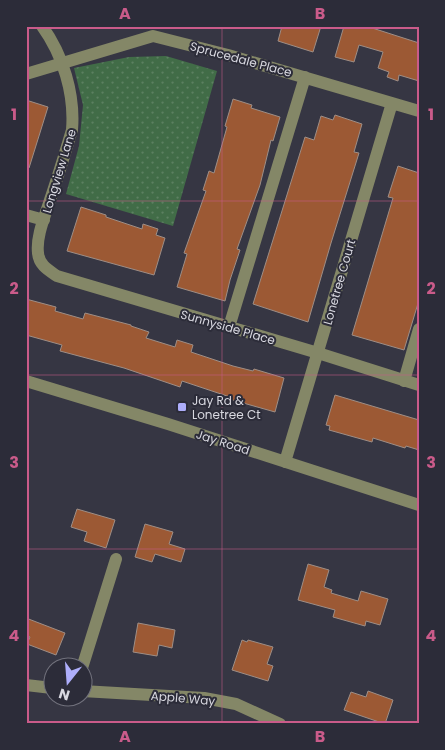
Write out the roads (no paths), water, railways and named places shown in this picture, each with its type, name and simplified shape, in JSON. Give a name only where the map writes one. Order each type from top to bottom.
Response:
[{"type":"street","name":"Longview Lane","points":[[40,262],[38,253],[44,220],[72,130],[72,105],[64,64],[42,26]]},
{"type":"street","name":"Sprucedale Place","points":[[26,74],[154,36],[305,76],[419,111]]},
{"type":"street","points":[[229,327],[305,76]]},
{"type":"street","name":"Lonetree Court","points":[[285,462],[392,103]]},
{"type":"street","points":[[26,215],[44,220]]},
{"type":"street","name":"Sunnyside Place","points":[[40,262],[57,276],[318,353],[419,385]]},
{"type":"street","points":[[404,381],[419,330]]},
{"type":"street","name":"Jay Road","points":[[26,381],[419,505]]},
{"type":"street","points":[[85,658],[116,559]]},
{"type":"street","points":[[26,685],[42,687]]},
{"type":"street","name":"Apple Way","points":[[92,692],[204,698],[236,704],[280,724]]},
{"type":"place","name":"Jay Rd & Lonetree Ct","points":[[182,407]]}]
